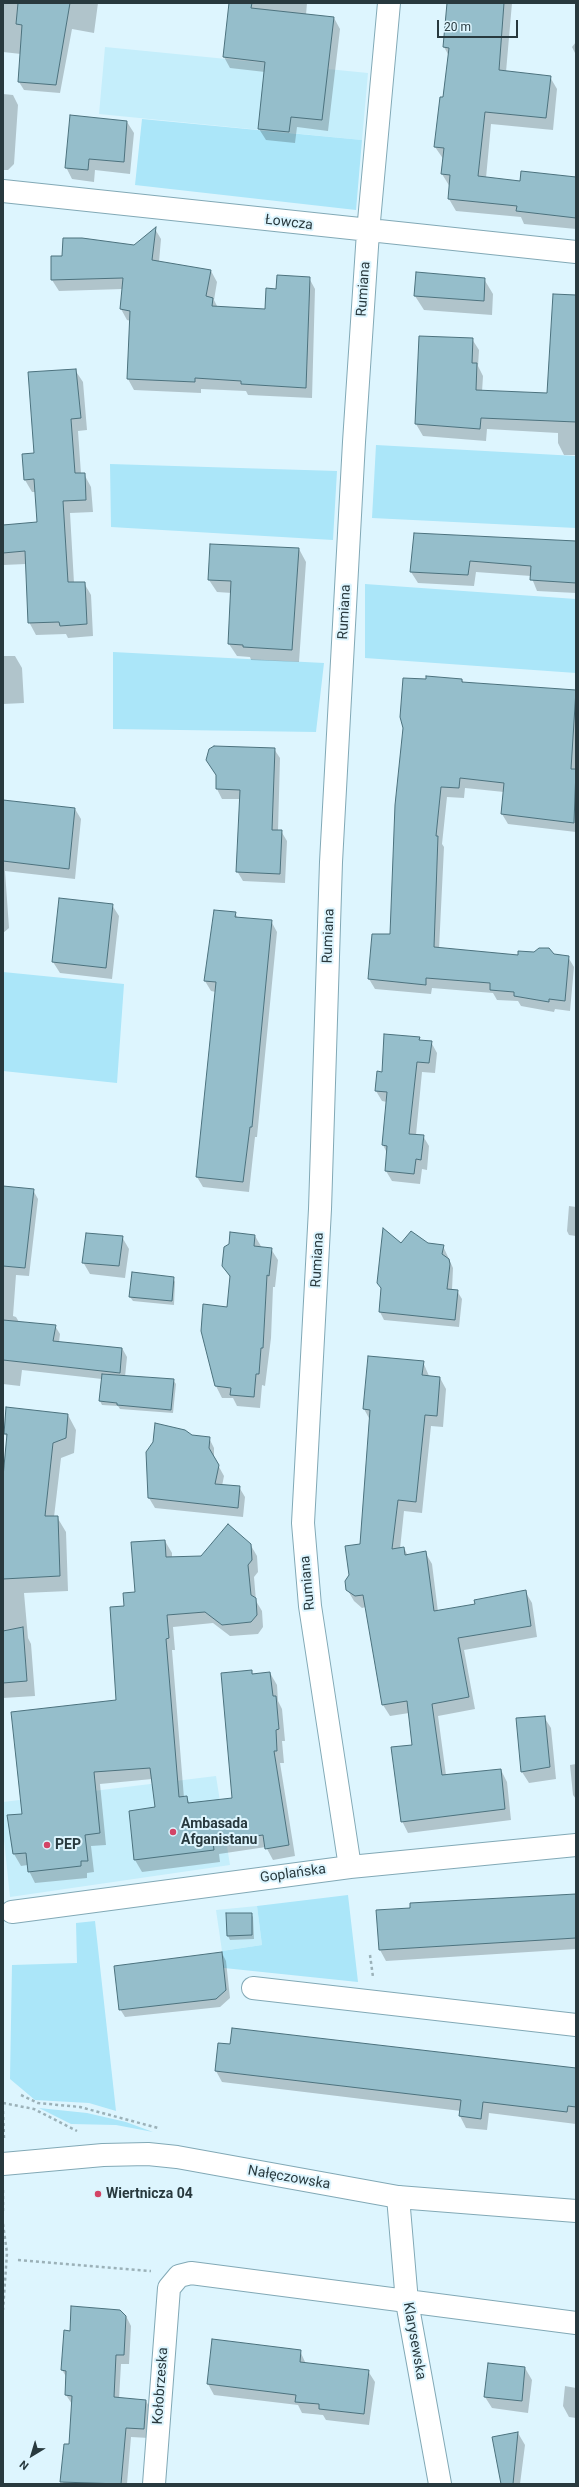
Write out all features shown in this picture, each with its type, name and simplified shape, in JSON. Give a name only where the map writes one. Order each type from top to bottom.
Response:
[{"type":"street","name":"Rumiana","points":[[350,1867],[310,1606],[303,1523],[320,1209],[332,854],[354,442],[368,232],[389,3]]},
{"type":"street","name":"Łowcza","points":[[3,191],[368,232],[576,252]]},
{"type":"street","name":"Goplańska","points":[[12,1912],[350,1867],[576,1845]]},
{"type":"street","points":[[253,1988],[576,2025]]},
{"type":"street","name":"Nałęczowska","points":[[3,2164],[109,2155],[148,2154],[177,2157],[398,2197],[576,2211]]},
{"type":"street","name":"Klarysewska","points":[[398,2197],[407,2302],[440,2484]]},
{"type":"street","points":[[174,2282],[191,2273],[576,2323]]},
{"type":"street","name":"Kołobrzeska","points":[[154,2484],[174,2282]]},
{"type":"path","points":[[3,2103],[34,2109],[80,2133]]},
{"type":"path","points":[[3,2111],[4,2126]]},
{"type":"path","points":[[3,2203],[3,2211]]},
{"type":"path","points":[[3,2224],[7,2253],[3,2310]]},
{"type":"path","points":[[18,2260],[170,2273],[174,2282]]},
{"type":"shaded area","points":[[105,47],[368,73],[362,140],[99,114]]},
{"type":"shaded area","points":[[142,119],[362,140],[356,210],[135,185]]},
{"type":"shaded area","points":[[376,445],[576,456],[576,528],[372,518]]},
{"type":"shaded area","points":[[110,464],[337,471],[333,540],[111,527]]},
{"type":"shaded area","points":[[365,584],[576,599],[576,673],[365,658]]},
{"type":"shaded area","points":[[113,652],[324,663],[316,732],[113,729]]},
{"type":"shaded area","points":[[3,972],[124,984],[117,1083],[3,1071]]},
{"type":"shaded area","points":[[216,1776],[230,1865],[10,1897],[3,1830],[3,1802]]},
{"type":"shaded area","points":[[348,1895],[358,1982],[224,1968],[222,1951],[262,1945],[257,1906]]},
{"type":"shaded area","points":[[257,1906],[262,1945],[222,1951],[216,1910]]},
{"type":"shaded area","points":[[95,1921],[116,2111],[89,2103],[35,2100],[10,2079],[12,1965],[77,1963],[76,1923]]},
{"type":"shaded area","points":[[39,2108],[87,2113],[126,2122],[153,2132],[116,2125],[71,2124]]},
{"type":"building","points":[[18,3],[70,3],[56,85],[18,82],[22,25],[16,24]]},
{"type":"building","points":[[229,3],[252,3],[251,8],[334,17],[322,120],[291,117],[289,132],[258,129],[265,62],[223,57]]},
{"type":"building","points":[[447,3],[504,3],[499,70],[551,76],[546,118],[485,112],[478,176],[520,181],[521,171],[576,177],[576,218],[516,211],[517,206],[448,199],[450,175],[441,174],[444,148],[434,147],[440,97],[443,97],[449,48],[443,47]]},
{"type":"building","points":[[70,115],[127,121],[124,162],[89,159],[88,170],[65,168]]},
{"type":"building","points":[[156,227],[152,260],[211,270],[206,296],[213,298],[212,306],[265,309],[266,288],[276,289],[277,275],[310,277],[306,388],[241,384],[241,381],[195,378],[195,382],[127,379],[130,311],[120,309],[123,278],[51,280],[51,256],[62,256],[63,238],[82,238],[134,245]]},
{"type":"building","points":[[416,272],[485,278],[484,301],[414,296]]},
{"type":"building","points":[[553,294],[576,295],[576,422],[481,418],[480,429],[415,424],[419,336],[473,338],[472,363],[477,363],[476,390],[547,393]]},
{"type":"building","points":[[76,369],[81,418],[71,419],[75,473],[85,473],[86,500],[63,501],[68,582],[85,582],[87,624],[60,626],[59,622],[28,623],[25,551],[3,553],[3,525],[37,522],[34,479],[24,480],[22,454],[34,453],[28,372]]},
{"type":"building","points":[[414,533],[576,541],[576,583],[530,580],[531,566],[470,561],[468,575],[410,572]]},
{"type":"building","points":[[210,544],[299,548],[292,650],[243,647],[243,645],[228,644],[231,581],[208,580]]},
{"type":"building","points":[[426,676],[462,679],[462,682],[576,690],[571,769],[576,769],[574,823],[501,814],[504,783],[460,778],[459,788],[441,787],[436,836],[438,836],[434,947],[518,955],[518,951],[534,952],[539,948],[549,948],[554,954],[569,956],[565,1001],[549,999],[549,1002],[514,996],[514,992],[490,990],[490,983],[426,978],[426,985],[368,979],[372,934],[390,934],[395,805],[403,728],[400,717],[403,678],[426,679]]},
{"type":"building","points":[[214,746],[275,748],[272,830],[282,830],[280,874],[236,872],[240,790],[216,789],[216,775],[206,760],[209,749]]},
{"type":"building","points":[[3,800],[75,808],[69,869],[3,861]]},
{"type":"building","points":[[59,898],[113,904],[106,968],[52,962]]},
{"type":"building","points":[[214,910],[236,912],[235,917],[272,920],[252,1127],[250,1127],[243,1182],[196,1177],[216,982],[204,981]]},
{"type":"building","points":[[384,1034],[420,1037],[419,1040],[432,1041],[429,1063],[417,1062],[409,1134],[424,1135],[421,1160],[416,1159],[414,1174],[385,1171],[387,1146],[382,1145],[387,1092],[375,1091],[377,1071],[382,1072]]},
{"type":"building","points":[[3,1186],[34,1189],[25,1268],[3,1266]]},
{"type":"building","points":[[383,1228],[401,1243],[411,1231],[428,1243],[444,1245],[442,1254],[449,1259],[450,1264],[447,1289],[458,1290],[455,1320],[379,1312],[381,1288],[377,1283]]},
{"type":"building","points":[[230,1232],[255,1235],[254,1246],[272,1248],[269,1276],[267,1275],[263,1348],[261,1348],[259,1374],[256,1374],[254,1397],[230,1395],[231,1388],[215,1386],[201,1331],[203,1304],[227,1307],[230,1276],[222,1266],[224,1247],[229,1244]]},
{"type":"building","points":[[86,1233],[123,1236],[119,1266],[82,1263]]},
{"type":"building","points":[[132,1272],[174,1277],[172,1301],[129,1297]]},
{"type":"building","points":[[3,1320],[56,1325],[53,1341],[122,1348],[120,1373],[3,1360]]},
{"type":"building","points":[[368,1356],[424,1361],[422,1375],[440,1377],[437,1416],[425,1415],[416,1502],[398,1500],[392,1549],[404,1547],[405,1555],[426,1551],[434,1611],[475,1604],[474,1600],[526,1590],[531,1626],[458,1638],[469,1697],[432,1704],[442,1775],[501,1769],[505,1809],[401,1822],[391,1747],[412,1745],[407,1701],[382,1705],[363,1595],[355,1596],[346,1590],[345,1581],[349,1575],[345,1546],[360,1544],[370,1410],[363,1409]]},
{"type":"building","points":[[102,1374],[174,1379],[171,1410],[117,1405],[117,1403],[99,1401]]},
{"type":"building","points":[[6,1407],[68,1414],[66,1438],[53,1443],[45,1516],[58,1516],[60,1576],[3,1579],[3,1477],[7,1434],[4,1434]]},
{"type":"building","points":[[155,1423],[185,1430],[192,1435],[210,1437],[209,1448],[219,1465],[215,1484],[240,1486],[238,1508],[148,1498],[146,1452],[153,1442]]},
{"type":"building","points":[[228,1524],[251,1544],[252,1560],[248,1565],[251,1595],[256,1598],[257,1615],[251,1622],[222,1625],[205,1612],[167,1615],[169,1638],[166,1639],[179,1797],[187,1796],[188,1803],[232,1798],[221,1673],[252,1670],[252,1674],[270,1672],[273,1696],[276,1696],[279,1729],[276,1730],[277,1751],[274,1751],[289,1845],[265,1849],[263,1835],[213,1842],[214,1850],[134,1860],[129,1811],[155,1807],[150,1768],[94,1772],[100,1833],[85,1835],[88,1861],[81,1861],[81,1866],[28,1872],[26,1853],[13,1854],[7,1815],[22,1814],[11,1712],[116,1700],[110,1607],[124,1606],[123,1593],[135,1592],[131,1542],[165,1540],[166,1557],[201,1556]]},
{"type":"building","points":[[23,1627],[27,1681],[3,1683],[3,1631]]},
{"type":"building","points":[[545,1716],[550,1767],[521,1772],[516,1718]]},
{"type":"building","points":[[576,1894],[576,1938],[379,1950],[376,1910],[410,1908],[410,1903]]},
{"type":"building","points":[[226,1913],[252,1913],[252,1935],[227,1936]]},
{"type":"building","points":[[222,1952],[226,1990],[216,1999],[119,2010],[114,1966]]},
{"type":"building","points":[[232,2028],[576,2068],[576,2107],[568,2106],[567,2112],[483,2102],[481,2119],[459,2116],[461,2100],[215,2071],[218,2043],[230,2044]]},
{"type":"building","points":[[71,2306],[120,2310],[126,2316],[124,2355],[116,2355],[114,2397],[146,2400],[144,2429],[126,2428],[121,2484],[60,2482],[64,2444],[69,2444],[72,2396],[65,2395],[66,2371],[61,2370],[64,2330],[70,2331]]},
{"type":"building","points":[[212,2339],[301,2350],[300,2362],[369,2370],[364,2414],[319,2409],[319,2404],[295,2402],[296,2395],[207,2384]]},
{"type":"building","points":[[488,2363],[525,2367],[522,2401],[484,2397]]},
{"type":"building","points":[[518,2432],[513,2484],[501,2484],[492,2437]]},
{"type":"place","name":"Ambasada Afganistanu","points":[[173,1832]]},
{"type":"place","name":"PEP","points":[[47,1845]]},
{"type":"place","name":"Wiertnicza 04","points":[[98,2194]]}]
